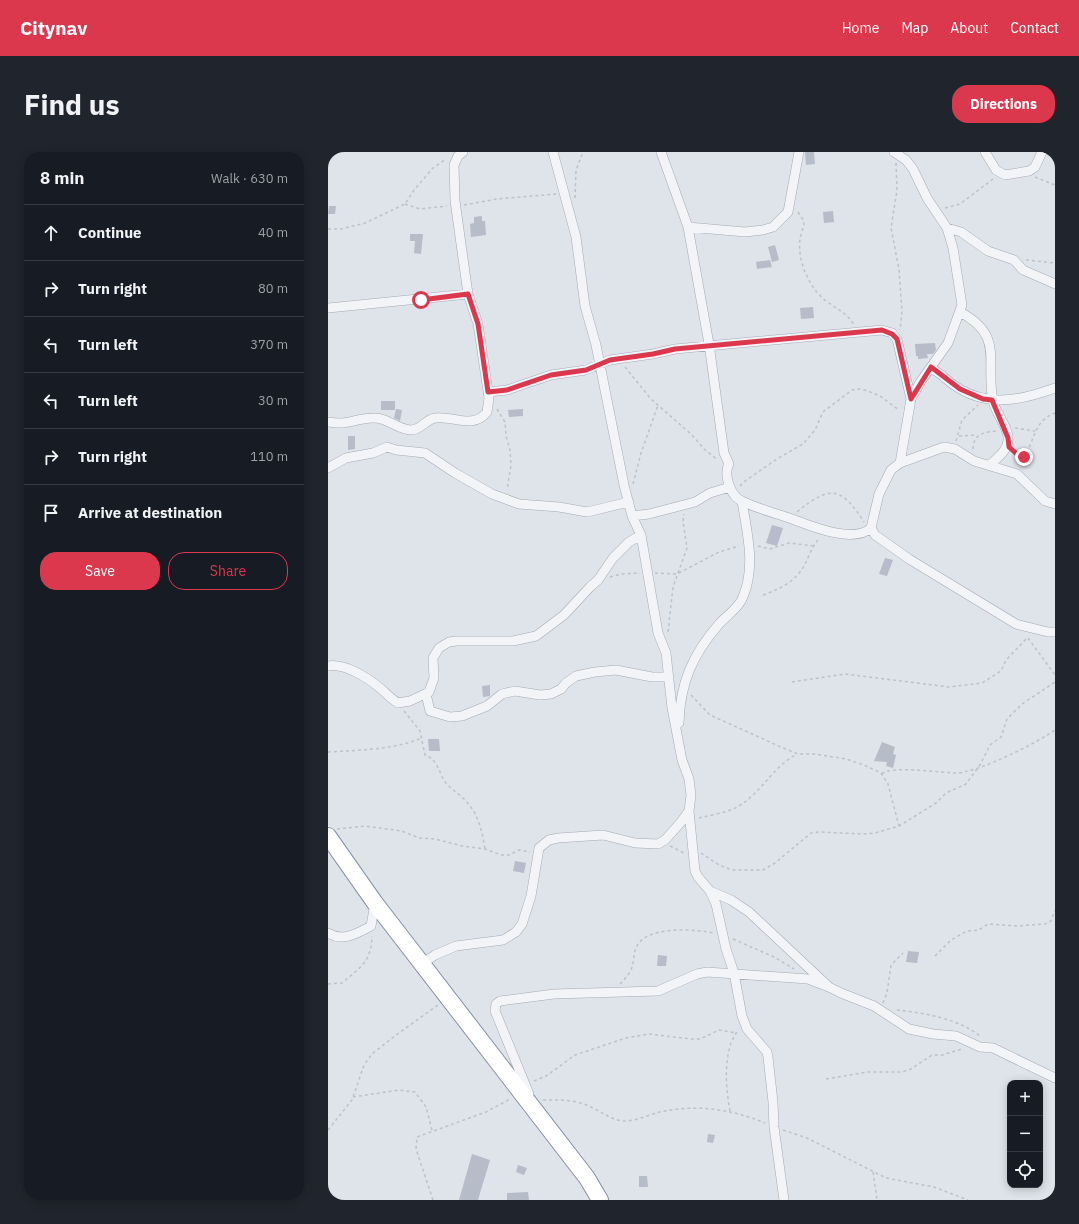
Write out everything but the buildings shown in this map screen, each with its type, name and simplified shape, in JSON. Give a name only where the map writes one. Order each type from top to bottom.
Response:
[{"type":"highway","points":[[332,833],[376,903],[423,963],[448,998],[528,1098],[587,1178],[600,1200]]},
{"type":"street","points":[[554,152],[576,237],[585,306],[600,365],[628,500],[632,516],[641,535],[658,632],[666,653],[672,708],[682,760],[689,779],[691,795],[689,811],[693,859],[698,877],[710,891],[716,904],[734,973],[742,1016],[747,1029],[766,1052],[768,1057],[774,1102],[774,1127],[784,1200]]},
{"type":"street","points":[[661,152],[688,227],[709,344],[724,452],[729,464],[726,469],[730,487],[741,501],[749,549],[750,572],[743,597],[698,650],[690,666],[679,713],[678,736]]},
{"type":"street","points":[[688,227],[729,231],[763,230],[773,227],[788,212],[792,181],[799,152]]},
{"type":"street","points":[[985,152],[996,170],[1002,174],[1026,173],[1035,166],[1042,152]]},
{"type":"street","points":[[895,153],[906,160],[913,169],[927,198],[935,207],[947,228],[951,239],[962,305],[948,343],[911,399],[900,463]]},
{"type":"street","points":[[328,422],[350,423],[372,418],[380,418],[397,427],[412,430],[436,418],[474,421],[487,412],[490,392],[478,324],[468,294],[456,206],[453,174],[454,165],[460,154]]},
{"type":"street","points":[[947,228],[961,232],[988,251],[1014,260],[1023,270],[1055,284]]},
{"type":"street","points":[[328,308],[468,294]]},
{"type":"street","points":[[960,312],[971,318],[982,327],[990,347],[988,400],[1005,430],[1008,442],[1005,450],[990,465]]},
{"type":"street","points":[[490,392],[507,390],[551,375],[579,372],[600,365],[606,361],[675,349],[709,344],[882,330],[892,334],[897,339],[911,399]]},
{"type":"street","points":[[931,367],[956,387],[988,400],[1029,398],[1055,388]]},
{"type":"street","points":[[328,468],[346,458],[373,453],[385,447],[396,450],[424,453],[492,494],[519,504],[559,507],[587,512],[628,500]]},
{"type":"street","points":[[870,529],[879,494],[891,470],[900,463],[949,447],[970,458],[1018,474],[1046,501],[1055,504]]},
{"type":"street","points":[[632,516],[649,514],[695,502],[706,495],[730,487]]},
{"type":"street","points":[[741,501],[827,531],[849,534],[870,529]]},
{"type":"street","points":[[870,529],[875,535],[909,559],[1016,624],[1048,632],[1055,632]]},
{"type":"street","points":[[641,535],[629,542],[613,558],[598,580],[564,615],[536,636],[513,642],[464,640],[444,644],[436,651],[433,658],[434,678],[429,692],[426,694],[430,711],[455,717],[487,706],[497,697],[509,692],[515,691],[546,695],[556,692],[571,678],[585,674],[616,670],[652,677],[669,677]]},
{"type":"street","points":[[328,666],[341,667],[360,675],[379,687],[398,703],[416,699],[429,692]]},
{"type":"street","points":[[423,963],[435,955],[456,946],[503,940],[516,932],[522,924],[530,896],[537,853],[543,844],[549,840],[603,835],[635,843],[658,844],[665,840],[689,811]]},
{"type":"street","points":[[710,891],[731,900],[749,912],[829,987]]},
{"type":"street","points":[[328,933],[336,938],[342,938],[369,928],[372,924],[376,903]]},
{"type":"street","points":[[528,1098],[495,1011],[496,1004],[500,1001],[523,996],[658,991],[697,974],[707,972],[808,979],[874,1006],[910,1029],[933,1034],[956,1036],[982,1043],[1055,1078]]},
{"type":"path","points":[[574,202],[576,170],[583,152]]},
{"type":"path","points":[[895,153],[897,190],[891,228],[899,269],[902,312],[902,324],[897,339]]},
{"type":"path","points":[[328,229],[341,229],[365,223],[406,204],[414,190],[433,168],[444,160],[460,154]]},
{"type":"path","points":[[1026,173],[1055,185]]},
{"type":"path","points":[[935,207],[940,209],[960,204],[985,184],[1002,174]]},
{"type":"path","points":[[406,204],[420,209],[456,206],[497,199],[564,194]]},
{"type":"path","points":[[790,203],[804,221],[800,239],[800,254],[810,280],[824,299],[850,318],[858,331]]},
{"type":"path","points":[[1014,260],[1055,263]]},
{"type":"path","points":[[619,358],[640,387],[692,434],[714,458],[729,464]]},
{"type":"path","points":[[741,501],[737,494],[738,489],[745,481],[777,459],[803,444],[815,430],[823,412],[852,390],[860,389],[880,396],[907,416]]},
{"type":"path","points":[[490,392],[498,412],[505,422],[506,436],[510,450],[511,465],[506,498]]},
{"type":"path","points":[[949,447],[958,436],[962,420],[988,400]]},
{"type":"path","points":[[628,500],[641,452],[659,405]]},
{"type":"path","points":[[1008,442],[1009,447],[1016,455],[1024,457],[1035,431],[1048,415],[1055,413]]},
{"type":"path","points":[[958,436],[978,435],[1015,428],[1035,431]]},
{"type":"path","points":[[970,458],[973,441],[978,435]]},
{"type":"path","points":[[792,519],[794,514],[814,499],[830,493],[836,493],[848,499],[856,507],[870,529]]},
{"type":"path","points":[[666,653],[664,646],[671,612],[673,587],[687,548],[683,517],[687,508],[695,502]]},
{"type":"path","points":[[763,595],[778,590],[791,582],[805,565],[818,540],[827,531]]},
{"type":"path","points":[[755,545],[770,549],[789,543],[814,546]]},
{"type":"path","points":[[598,580],[622,574],[647,572],[677,574],[719,552],[739,546]]},
{"type":"path","points":[[1016,624],[1028,637],[1055,675]]},
{"type":"path","points":[[792,682],[845,674],[949,687],[982,683],[1001,671],[1006,660],[1028,637]]},
{"type":"path","points":[[692,846],[719,865],[732,870],[763,870],[775,863],[811,833],[865,834],[899,826],[936,803],[946,794],[966,784],[980,766],[990,744],[1001,737],[1007,719],[1022,704],[1055,682]]},
{"type":"path","points":[[684,688],[710,715],[798,754],[816,754],[846,759],[864,765],[882,774],[888,784],[899,826]]},
{"type":"path","points":[[398,703],[419,728],[425,755],[432,758],[446,782],[468,803],[478,820],[485,849]]},
{"type":"path","points":[[882,774],[885,771],[894,769],[923,772],[965,772],[1029,746],[1055,730]]},
{"type":"path","points":[[328,752],[389,747],[409,743],[422,738]]},
{"type":"path","points":[[691,823],[694,820],[737,807],[757,790],[786,760],[798,754]]},
{"type":"path","points":[[332,833],[365,826],[402,832],[420,838],[435,839],[462,846],[485,849],[505,856],[519,850],[537,853]]},
{"type":"path","points":[[665,840],[669,845],[693,859]]},
{"type":"path","points":[[935,956],[946,943],[968,931],[979,930],[992,924],[1007,926],[1045,924],[1050,921],[1055,910]]},
{"type":"path","points":[[328,984],[342,983],[368,959],[371,949],[372,924]]},
{"type":"path","points":[[615,992],[633,965],[636,948],[645,938],[659,933],[683,929],[696,929],[723,935],[774,957],[808,979]]},
{"type":"path","points":[[874,1006],[882,1006],[887,993],[891,965],[903,953]]},
{"type":"path","points":[[328,1130],[353,1097],[364,1065],[372,1054],[396,1034],[448,998]]},
{"type":"path","points":[[826,1079],[867,1072],[902,1072],[911,1069],[932,1055],[942,1055],[954,1050],[982,1043],[967,1027],[938,1017],[895,1010]]},
{"type":"path","points":[[730,1110],[727,1085],[728,1058],[731,1044],[742,1016]]},
{"type":"path","points":[[528,1098],[546,1076],[575,1054],[626,1038],[654,1034],[700,1039],[720,1030],[736,1033]]},
{"type":"path","points":[[353,1097],[399,1090],[415,1092],[426,1108],[432,1130]]},
{"type":"path","points":[[433,1200],[430,1188],[420,1165],[416,1144],[417,1137],[432,1130],[528,1098],[569,1099],[592,1107],[611,1118],[623,1121],[661,1112],[687,1108],[730,1110],[798,1135],[886,1178],[934,1186],[968,1200]]},
{"type":"path","points":[[873,1172],[878,1200]]},
{"type":"route","points":[[421,300],[468,294],[476,314],[488,392],[507,390],[551,375],[579,372],[610,360],[653,354],[675,349],[709,344],[858,331],[887,331],[895,336],[899,343],[911,399],[931,367],[934,371],[945,377],[952,384],[971,395],[992,400],[1008,438],[1009,447],[1016,455],[1024,457]]}]
